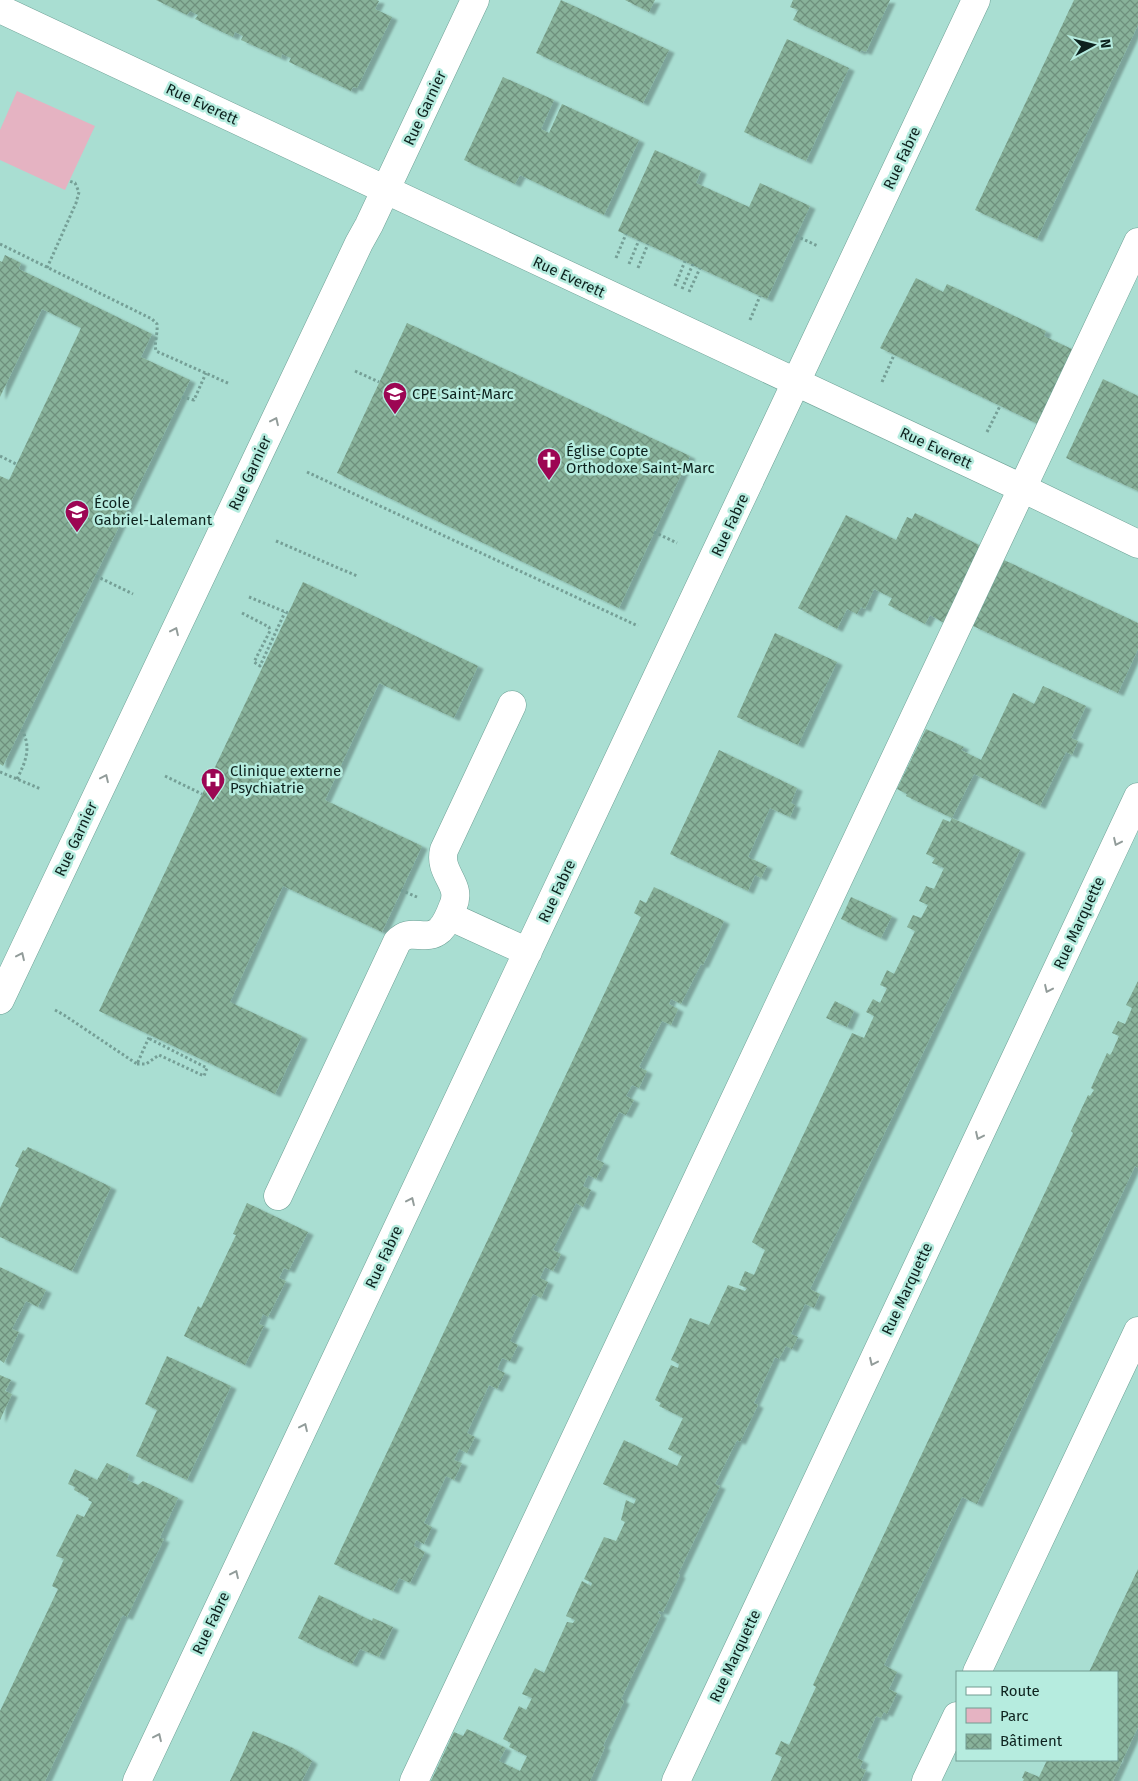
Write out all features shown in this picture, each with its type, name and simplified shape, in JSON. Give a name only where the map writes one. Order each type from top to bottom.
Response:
[{"type":"street","name":"Rue Garnier","points":[[0,1000],[359,243],[386,191],[475,0]]},
{"type":"street","name":"Rue Fabre","points":[[137,1781],[976,0]]},
{"type":"street","name":"Rue Everett","points":[[0,9],[1138,544]]},
{"type":"street","points":[[414,1781],[1138,242]]},
{"type":"street","points":[[278,1196],[397,942],[402,936],[408,934],[434,933],[441,929],[449,916],[456,894],[455,888],[443,865],[444,850],[512,705]]},
{"type":"street","name":"Rue Marquette","points":[[676,1781],[1138,797]]},
{"type":"street","points":[[449,916],[528,952]]},
{"type":"street","points":[[977,1671],[1138,1331]]},
{"type":"street","points":[[926,1781],[956,1718]]},
{"type":"path","points":[[47,268],[76,203],[79,192],[75,183],[69,181]]},
{"type":"path","points":[[616,258],[626,234]]},
{"type":"path","points":[[796,236],[818,246]]},
{"type":"path","points":[[629,264],[639,240]]},
{"type":"path","points":[[0,244],[152,319],[157,324],[158,334],[154,344],[156,351],[230,384]]},
{"type":"path","points":[[638,268],[648,244]]},
{"type":"path","points":[[675,286],[685,261]]},
{"type":"path","points":[[682,289],[693,264]]},
{"type":"path","points":[[688,292],[700,268]]},
{"type":"path","points":[[750,321],[760,296]]},
{"type":"path","points":[[882,382],[894,355]]},
{"type":"path","points":[[355,371],[379,382]]},
{"type":"path","points":[[182,397],[194,400],[206,373]]},
{"type":"path","points":[[987,432],[1000,406]]},
{"type":"path","points":[[0,456],[16,464]]},
{"type":"path","points":[[307,472],[638,626]]},
{"type":"path","points":[[654,532],[677,543]]},
{"type":"path","points":[[276,540],[357,576]]},
{"type":"path","points":[[96,576],[133,594]]},
{"type":"path","points":[[242,613],[269,627],[270,631],[254,662],[260,666],[287,612],[249,597]]},
{"type":"path","points":[[17,779],[26,761],[26,736],[21,728]]},
{"type":"path","points":[[0,772],[41,789]]},
{"type":"path","points":[[165,776],[202,794]]},
{"type":"path","points":[[55,1010],[64,1014],[137,1064],[146,1064],[159,1055],[204,1076],[207,1068],[149,1037],[137,1064]]},
{"type":"green space","points":[[17,91],[95,126],[65,190],[0,160],[0,130]]},
{"type":"building","points":[[156,0],[377,0],[379,1],[375,9],[392,17],[357,88],[353,87],[351,91],[289,62],[291,58],[282,54],[281,58],[241,40],[243,36],[235,32],[233,37],[195,19],[198,15],[190,11],[187,15]]},
{"type":"building","points":[[561,0],[669,50],[643,103],[536,53]]},
{"type":"building","points":[[625,0],[655,0],[649,12]]},
{"type":"building","points":[[793,0],[890,0],[866,52],[861,50],[860,52],[793,20],[798,10],[790,7]]},
{"type":"building","points":[[1074,0],[1138,0],[1138,25],[1037,239],[975,210]]},
{"type":"building","points":[[787,39],[849,68],[806,161],[744,132]]},
{"type":"building","points":[[503,77],[554,100],[541,129],[549,133],[562,104],[639,140],[604,215],[520,175],[515,184],[464,160]]},
{"type":"building","points":[[655,150],[701,171],[696,183],[749,207],[760,183],[810,206],[767,299],[618,231]]},
{"type":"building","points":[[5,255],[21,263],[19,269],[152,334],[141,357],[190,380],[3,766],[0,764],[0,476],[9,480],[81,328],[42,309],[0,397],[0,261],[2,262]]},
{"type":"building","points":[[916,278],[943,292],[947,284],[1046,331],[1044,336],[1076,351],[1040,425],[880,348]]},
{"type":"building","name":"Église Copte Orthodoxe Saint-Marc","points":[[407,323],[690,456],[619,608],[337,473]]},
{"type":"building","points":[[1103,379],[1138,396],[1138,491],[1066,458]]},
{"type":"building","points":[[915,513],[979,545],[978,549],[983,551],[946,624],[930,615],[925,624],[888,605],[892,598],[874,589],[865,609],[861,607],[857,614],[847,609],[837,629],[798,608],[846,515],[896,540],[907,517],[912,519]]},
{"type":"building","points":[[1004,560],[1138,623],[1138,649],[1118,693],[973,626]]},
{"type":"building","points":[[303,582],[478,666],[454,718],[379,683],[325,800],[422,846],[382,932],[283,886],[230,1002],[302,1036],[275,1094],[99,1011]]},
{"type":"building","points":[[775,633],[837,662],[798,745],[737,717]]},
{"type":"building","points":[[1043,686],[1086,706],[1071,738],[1078,741],[1072,755],[1066,752],[1040,806],[974,774],[952,818],[906,796],[907,794],[897,789],[926,729],[964,747],[961,750],[981,760],[1013,693],[1034,704]]},
{"type":"building","points":[[719,750],[797,788],[791,803],[795,805],[790,817],[770,808],[748,857],[767,866],[761,878],[755,875],[748,891],[670,854]]},
{"type":"building","points":[[952,818],[1020,850],[810,1289],[820,1294],[814,1308],[805,1304],[791,1334],[798,1337],[792,1349],[786,1346],[779,1359],[775,1357],[754,1403],[758,1405],[740,1442],[737,1440],[715,1484],[720,1486],[678,1574],[680,1575],[663,1612],[659,1611],[658,1613],[661,1615],[621,1699],[624,1701],[603,1746],[605,1747],[590,1781],[431,1781],[454,1732],[463,1736],[467,1729],[506,1748],[499,1761],[520,1771],[527,1756],[509,1747],[511,1743],[503,1739],[519,1706],[526,1710],[532,1698],[522,1694],[535,1668],[544,1673],[567,1622],[573,1623],[575,1620],[566,1616],[582,1581],[591,1586],[592,1583],[584,1579],[604,1537],[616,1541],[625,1522],[621,1520],[626,1500],[634,1504],[636,1499],[603,1484],[624,1440],[677,1466],[682,1456],[668,1449],[683,1418],[659,1406],[661,1403],[655,1400],[671,1365],[678,1368],[679,1364],[671,1360],[690,1318],[709,1325],[728,1285],[745,1291],[747,1288],[739,1285],[745,1271],[754,1275],[765,1250],[752,1242],[852,1033],[864,1038],[874,1016],[866,1012],[873,999],[880,1003],[887,988],[880,985],[887,970],[894,974],[915,931],[907,927],[913,915],[921,918],[928,905],[919,901],[926,886],[934,889],[944,868],[932,863],[935,858],[926,854],[943,819],[950,822]]},
{"type":"building","points":[[654,887],[724,921],[703,965],[701,964],[681,1004],[671,999],[669,1004],[678,1009],[671,1025],[662,1021],[639,1067],[647,1071],[639,1088],[632,1085],[626,1096],[634,1100],[626,1115],[619,1112],[596,1159],[604,1163],[596,1179],[588,1175],[583,1186],[591,1190],[583,1207],[576,1203],[553,1250],[561,1254],[553,1271],[545,1267],[540,1278],[548,1282],[541,1298],[533,1294],[510,1341],[518,1345],[510,1361],[502,1358],[497,1369],[505,1373],[497,1389],[489,1385],[467,1433],[475,1437],[467,1453],[459,1449],[454,1460],[462,1463],[454,1480],[446,1476],[424,1523],[432,1527],[424,1544],[416,1540],[414,1546],[425,1552],[410,1583],[399,1578],[393,1591],[334,1564],[641,917],[634,913],[640,900],[646,903]]},
{"type":"building","points":[[851,897],[892,916],[881,938],[841,919]]},
{"type":"building","points":[[1138,981],[1138,1168],[1135,1166],[977,1504],[962,1497],[884,1665],[897,1672],[889,1689],[897,1693],[887,1714],[884,1712],[881,1718],[876,1716],[857,1758],[863,1761],[860,1768],[866,1770],[861,1781],[771,1781],[782,1757],[775,1754],[781,1741],[789,1745],[816,1687],[813,1685],[1073,1133],[1071,1131],[1088,1095],[1090,1096],[1094,1090],[1091,1088],[1107,1053],[1110,1055],[1112,1052],[1119,1036],[1112,1033],[1118,1021],[1125,1024],[1132,1008],[1126,1005]]},
{"type":"building","points":[[835,1001],[854,1011],[847,1027],[826,1018]]},
{"type":"building","points":[[28,1147],[111,1187],[72,1271],[0,1237],[0,1208],[19,1168],[15,1166],[23,1150],[25,1151]]},
{"type":"building","points":[[247,1203],[308,1232],[289,1270],[284,1268],[279,1278],[286,1281],[268,1317],[263,1314],[259,1324],[264,1326],[245,1365],[184,1336],[198,1306],[201,1308],[236,1235],[233,1234]]},
{"type":"building","points":[[0,1267],[46,1290],[38,1307],[26,1301],[12,1329],[19,1332],[4,1363],[0,1360]]},
{"type":"building","points":[[167,1356],[231,1386],[187,1480],[136,1456],[157,1410],[145,1404]]},
{"type":"building","points":[[0,1375],[11,1380],[5,1391],[12,1394],[0,1420]]},
{"type":"building","points":[[107,1463],[129,1474],[127,1480],[138,1485],[143,1481],[178,1498],[161,1535],[160,1538],[164,1539],[127,1617],[123,1615],[121,1618],[45,1781],[0,1781],[0,1711],[58,1589],[52,1586],[64,1559],[56,1556],[77,1514],[84,1517],[92,1502],[88,1500],[89,1498],[74,1490],[75,1487],[68,1484],[75,1469],[97,1480]]},
{"type":"building","points":[[1138,1569],[1138,1727],[1113,1781],[1023,1781],[1024,1779],[1022,1778],[1025,1771],[1039,1777],[1047,1761],[1118,1761],[1118,1671],[1089,1671]]},
{"type":"building","points":[[319,1595],[372,1621],[373,1618],[393,1627],[379,1657],[360,1649],[352,1664],[298,1638]]},
{"type":"building","points":[[253,1731],[293,1748],[312,1761],[302,1781],[230,1781]]},
{"type":"place","name":"CPE Saint-Marc","points":[[395,415]]},
{"type":"place","name":"Église Copte Orthodoxe Saint-Marc","points":[[549,481]]},
{"type":"place","name":"École Gabriel-Lalemant","points":[[77,533]]},
{"type":"place","name":"Clinique externe Psychiatrie","points":[[213,801]]}]
